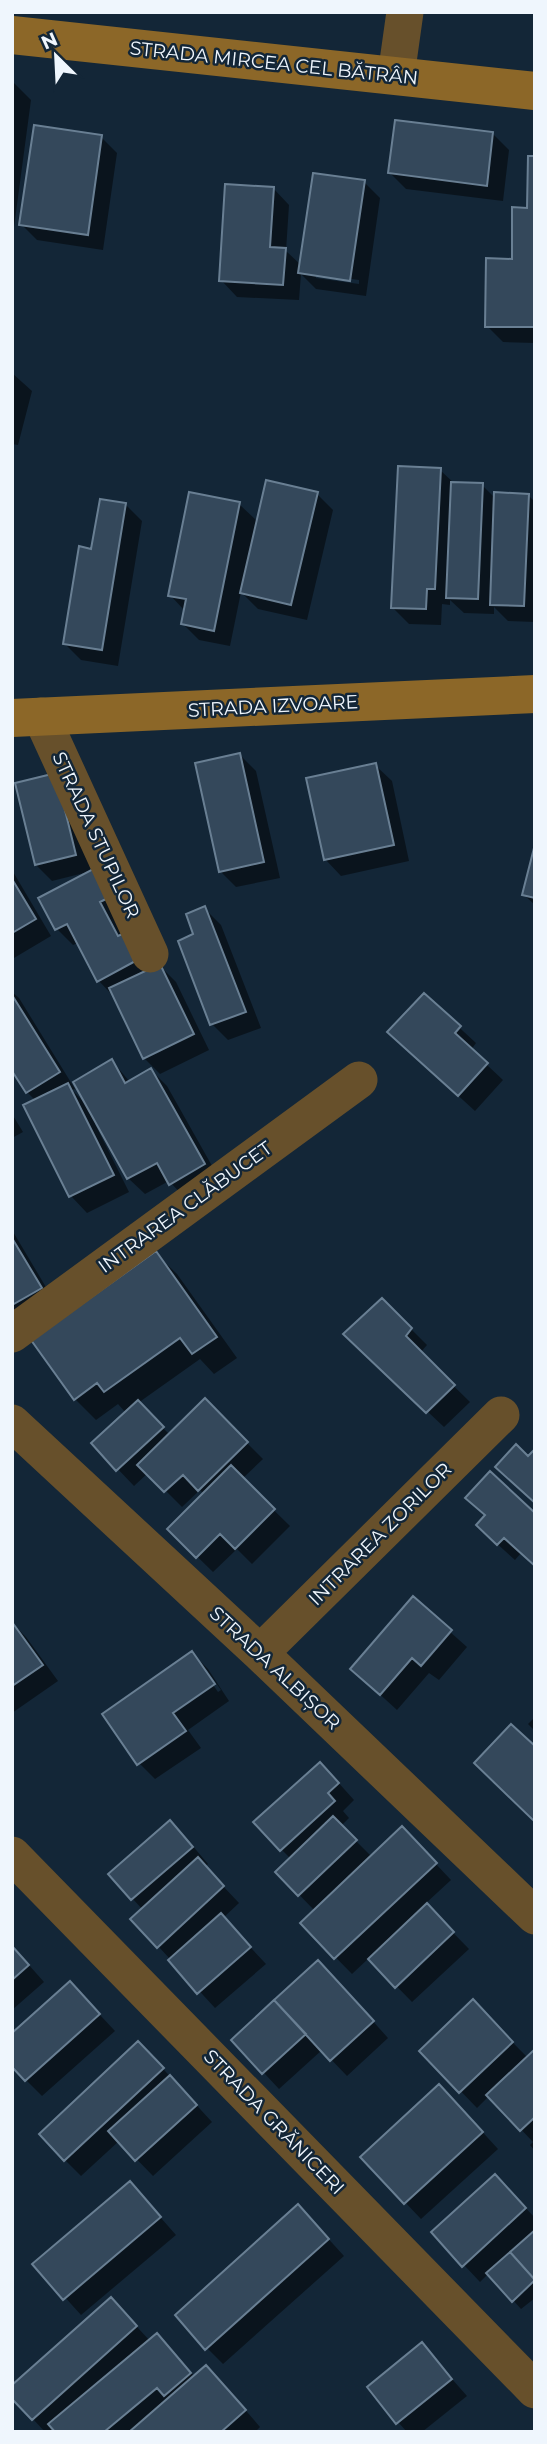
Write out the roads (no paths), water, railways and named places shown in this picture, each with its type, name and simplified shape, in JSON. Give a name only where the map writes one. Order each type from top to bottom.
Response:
[{"type":"street","points":[[396,75],[405,12]]},
{"type":"street","name":"STRADA MIRCEA CEL BĂTRÂN","points":[[12,35],[535,91]]},
{"type":"street","name":"STRADA IZVOARE","points":[[27,717],[535,694]]},
{"type":"street","name":"STRADA STUPILOR","points":[[27,717],[150,954]]},
{"type":"street","name":"INTRAREA CLĂBUCET","points":[[12,1334],[359,1080]]},
{"type":"street","name":"INTRAREA ZORILOR","points":[[260,1653],[500,1415]]},
{"type":"street","name":"STRADA ALBIȘOR","points":[[12,1423],[260,1653],[535,1916]]},
{"type":"street","name":"STRADA GRĂNICERI","points":[[12,1855],[535,2390]]}]
